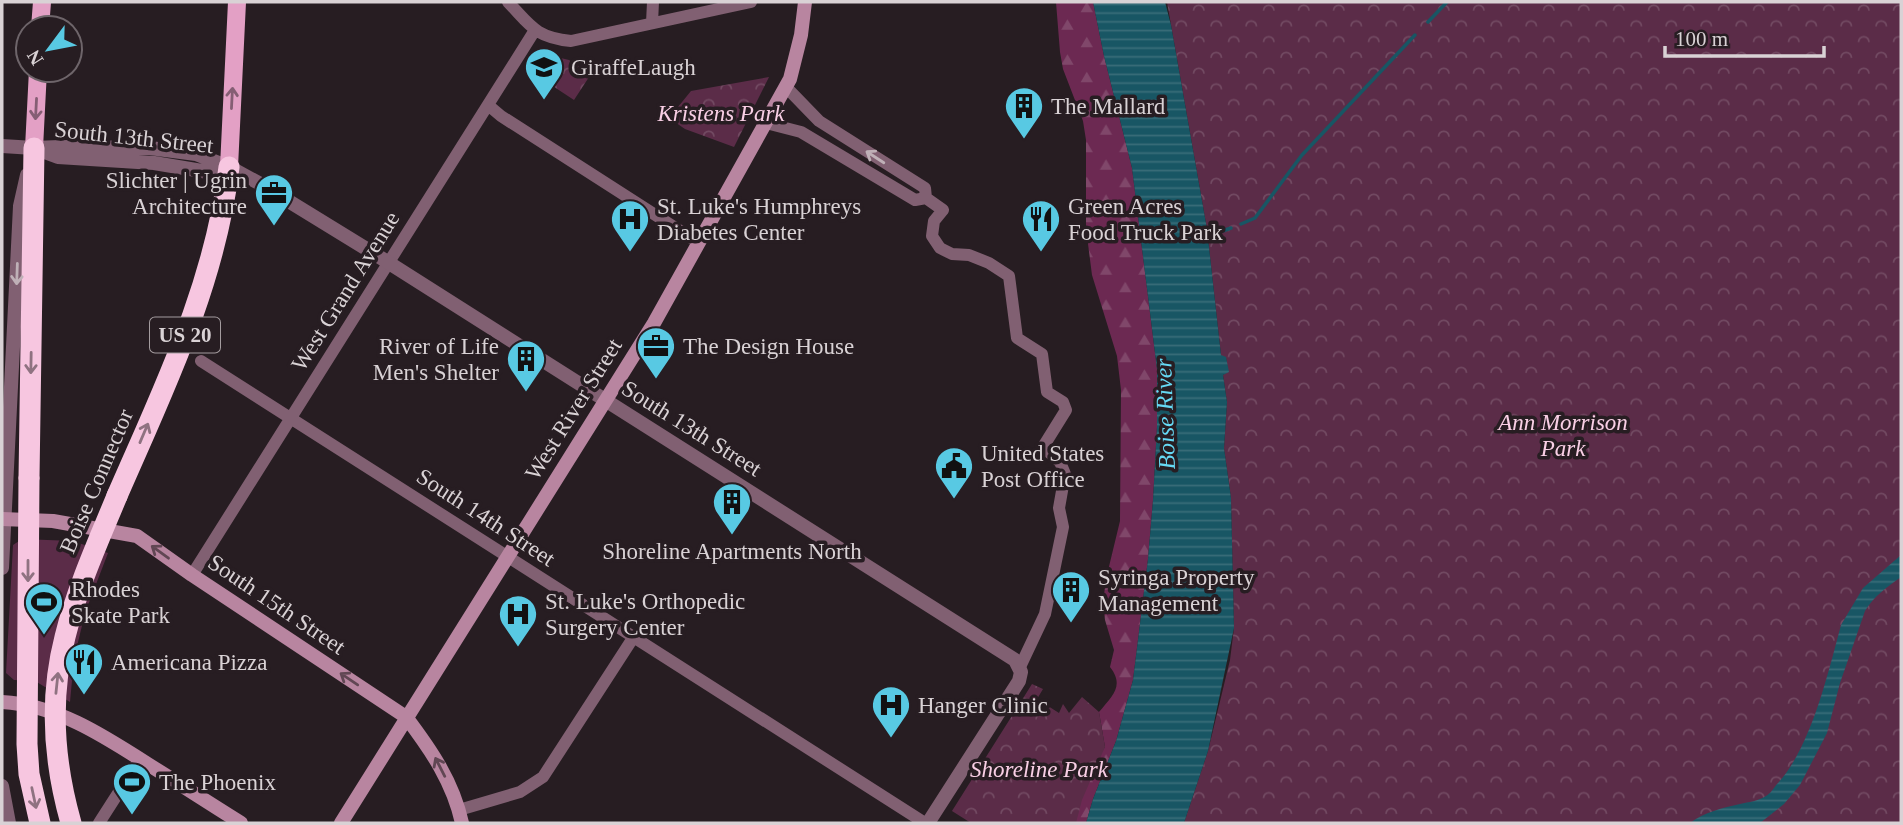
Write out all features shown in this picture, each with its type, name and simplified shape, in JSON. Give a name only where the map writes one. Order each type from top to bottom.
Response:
[{"type":"highway","name":"Boise Connector","points":[[34,148],[27,744],[29,774],[40,823]]},
{"type":"highway","name":"Boise Connector","points":[[71,823],[62,788],[55,736],[55,699],[59,667],[71,613],[195,312],[221,219],[229,167]]},
{"type":"main road","name":"US 20","points":[[229,167],[237,2]]},
{"type":"main road","name":"West River Street","points":[[341,823],[654,324],[790,79],[802,35],[805,2]]},
{"type":"main road","points":[[34,148],[37,84]]},
{"type":"main road","name":"South 15th Street","points":[[3,519],[53,521],[137,536],[406,717],[432,750],[448,781],[461,817]]},
{"type":"main road","points":[[2,702],[40,708],[78,723],[241,823]]},
{"type":"street","points":[[508,2],[535,30],[550,39],[570,41],[751,2]]},
{"type":"street","points":[[652,23],[653,2]]},
{"type":"street","name":"West Grand Avenue","points":[[192,575],[535,30]]},
{"type":"street","points":[[786,87],[819,121],[925,188],[926,198]]},
{"type":"street","points":[[488,105],[699,243]]},
{"type":"street","points":[[766,123],[801,132],[915,200],[926,198],[943,209],[934,221],[932,236],[940,247],[952,254],[989,263],[1009,276],[1017,338],[1042,354],[1047,392],[1063,402],[1066,410],[1043,447],[1060,462],[1065,474],[1059,508],[1063,527],[1045,614],[1020,667],[1020,681],[926,823]]},
{"type":"street","name":"South 13th Street","points":[[2,146],[150,148],[195,154],[229,167],[388,262],[1016,660],[1020,667]]},
{"type":"street","points":[[2,568],[8,332],[20,206],[34,148]]},
{"type":"street","name":"South 14th Street","points":[[201,362],[926,823]]},
{"type":"street","points":[[461,817],[520,792],[543,777],[634,638]]},
{"type":"street","points":[[99,823],[140,759]]},
{"type":"street","points":[[2,786],[9,823]]},
{"type":"green space","points":[[1056,2],[1093,2],[1132,168],[1157,369],[1153,500],[1133,680],[1116,741],[1086,823],[1054,823],[1105,747],[1099,712],[1117,685],[1110,667],[1114,650],[1103,603],[1120,521],[1121,390],[1117,356],[1092,275],[1086,228],[1086,140],[1083,121],[1063,69]]},
{"type":"green space","name":"Ann Morrison Park","points":[[1167,2],[1901,2],[1901,823],[1184,823],[1208,751],[1230,660],[1234,628],[1231,498],[1224,448],[1227,402],[1223,375],[1228,371],[1226,358],[1221,355],[1207,229]]},
{"type":"green space","points":[[548,55],[569,60],[591,74],[574,100],[536,75]]},
{"type":"green space","name":"Kristens Park","points":[[769,77],[734,147],[685,129],[669,118],[691,91]]},
{"type":"green space","name":"Rhodes Skate Park","points":[[22,539],[73,541],[108,553],[85,613],[74,659],[70,702],[35,681],[14,680],[6,673],[13,545]]},
{"type":"green space","name":"Shoreline Park","points":[[1032,684],[1043,689],[1037,699],[1059,713],[1063,704],[1069,713],[1082,697],[1099,712],[1105,747],[1082,800],[1076,823],[971,823],[952,811]]},
{"type":"water","name":"Boise River","points":[[1093,2],[1165,2],[1207,229],[1221,355],[1226,357],[1229,372],[1223,375],[1227,402],[1224,448],[1231,498],[1234,628],[1208,751],[1184,823],[1086,823],[1116,741],[1133,680],[1148,559],[1157,427],[1157,369],[1132,168]]},
{"type":"water","points":[[1901,555],[1901,577],[1877,596],[1865,611],[1840,683],[1827,733],[1800,785],[1784,804],[1760,823],[1690,823],[1714,811],[1760,799],[1773,789],[1789,769],[1800,751],[1817,709],[1841,625],[1863,588]]},
{"type":"waterway","points":[[1428,22],[1447,2]]},
{"type":"waterway","points":[[1241,224],[1255,218],[1302,155],[1415,35]]},
{"type":"waterway","points":[[1203,238],[1231,228]]},
{"type":"place","name":"GiraffeLaugh","points":[[544,101]]},
{"type":"place","name":"The Mallard","points":[[1024,140]]},
{"type":"place","name":"Slichter | Ugrin Architecture","points":[[274,227]]},
{"type":"place","name":"St. Luke's Humphreys Diabetes Center","points":[[630,253]]},
{"type":"place","name":"Green Acres Food Truck Park","points":[[1041,253]]},
{"type":"place","name":"The Design House","points":[[656,380]]},
{"type":"place","name":"River of Life Men's Shelter","points":[[526,393]]},
{"type":"place","name":"United States Post Office","points":[[954,500]]},
{"type":"place","name":"Shoreline Apartments North","points":[[732,536]]},
{"type":"place","name":"Syringa Property Management","points":[[1071,624]]},
{"type":"place","name":"Rhodes Skate Park","points":[[44,636]]},
{"type":"place","name":"St. Luke's Orthopedic Surgery Center","points":[[518,648]]},
{"type":"place","name":"Americana Pizza","points":[[84,696]]},
{"type":"place","name":"Hanger Clinic","points":[[891,739]]},
{"type":"place","name":"The Phoenix","points":[[132,816]]}]
